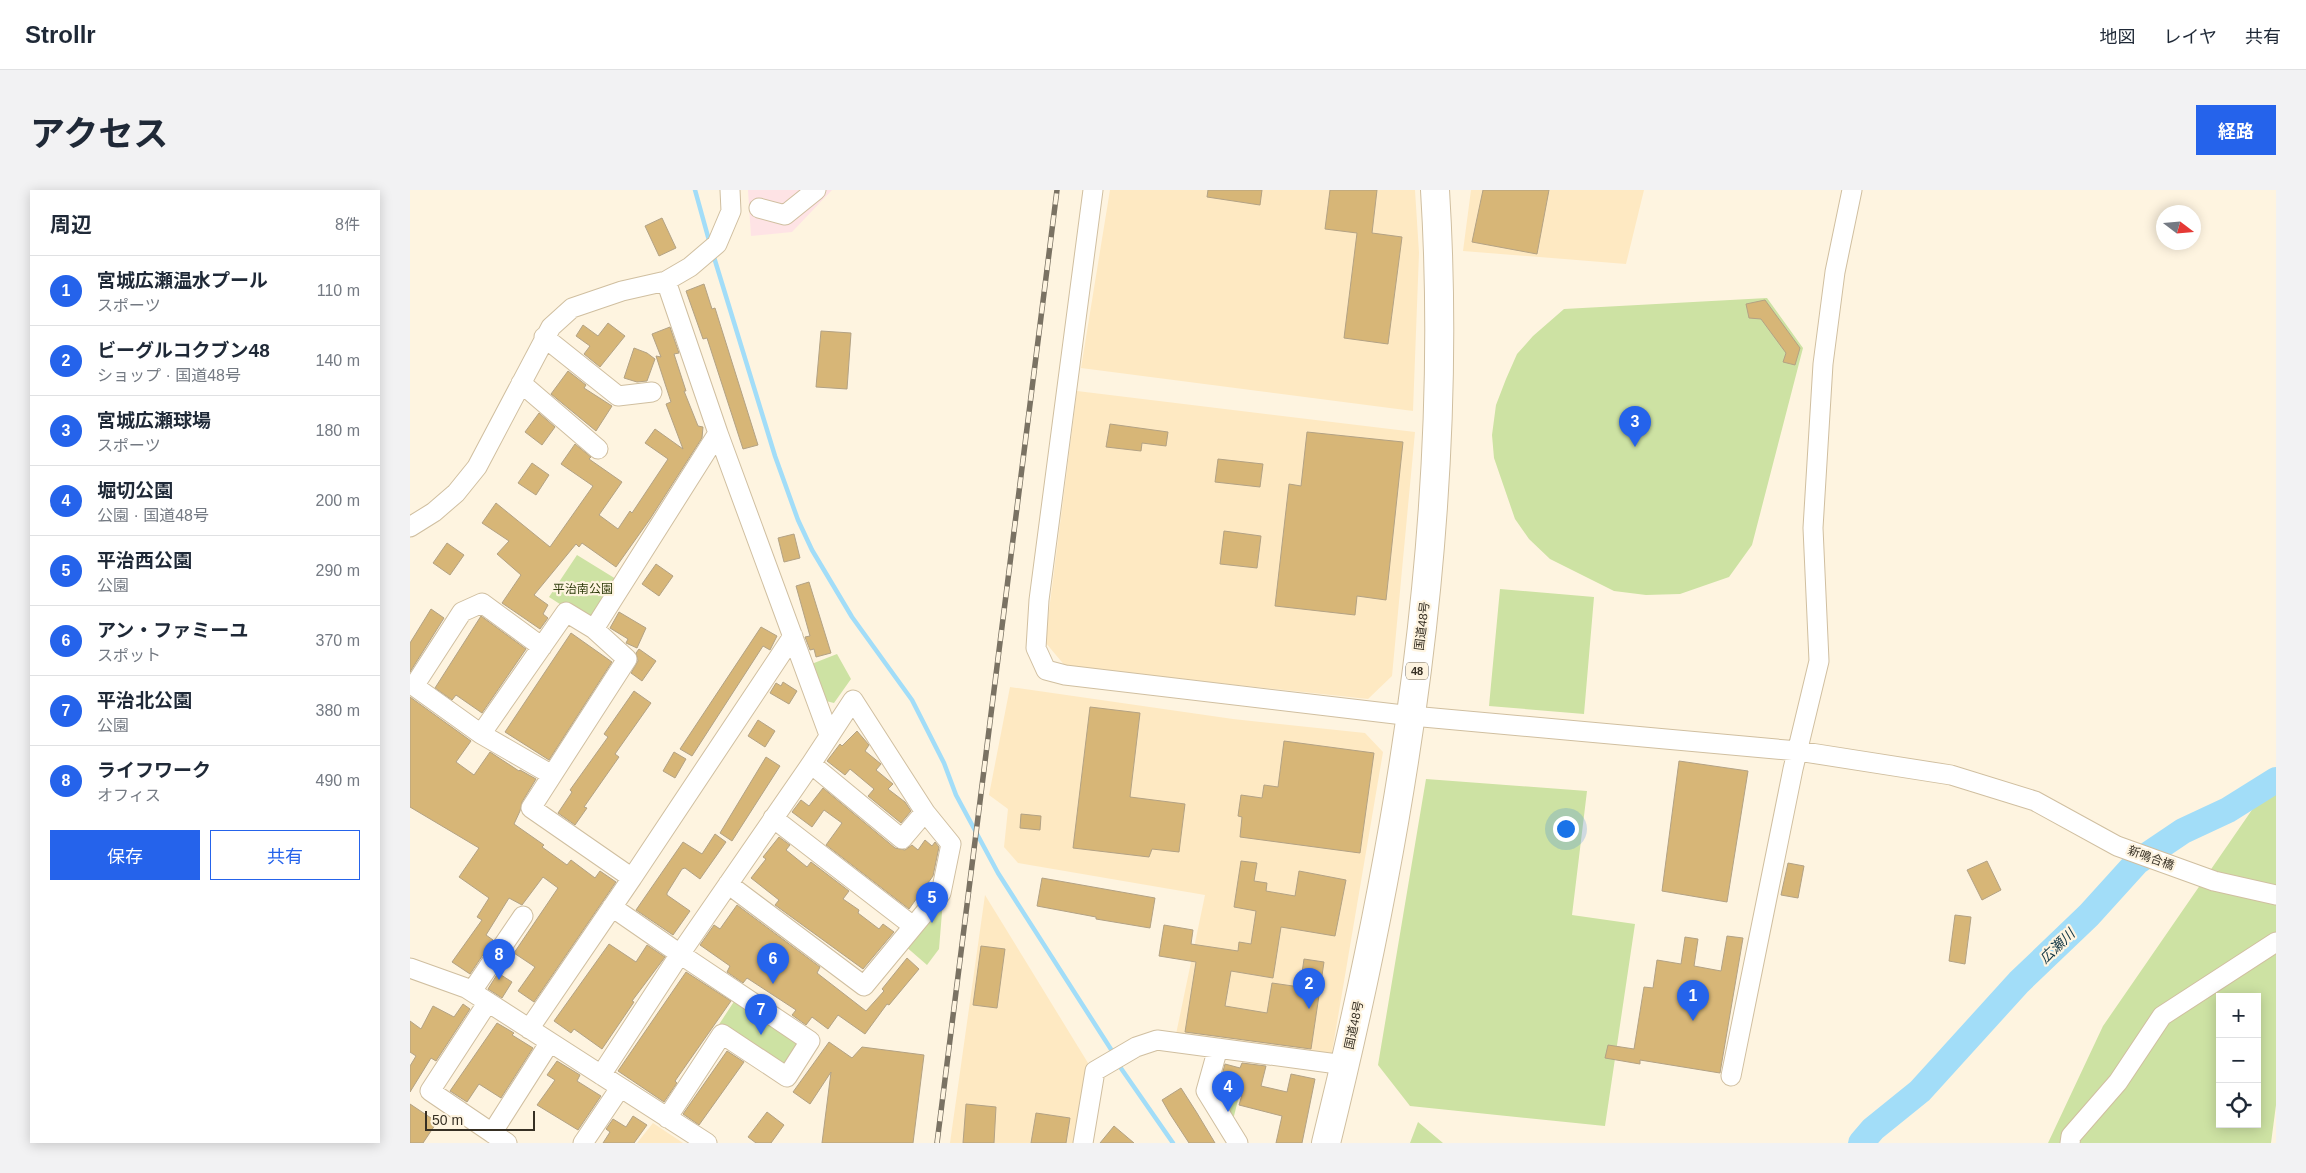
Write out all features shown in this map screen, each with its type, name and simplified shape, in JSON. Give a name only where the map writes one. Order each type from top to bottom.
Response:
[{"type":"highway","name":"国道48号","points":[[1326,1143],[1345,1065],[1384,882],[1412,716],[1432,547],[1438,445],[1440,322],[1435,190]]},
{"type":"street","points":[[410,527],[434,512],[456,493],[477,467],[544,337],[551,327],[572,308],[622,291],[666,281],[705,255],[717,244],[732,211],[730,190]]},
{"type":"street","points":[[759,208],[785,215],[816,190]]},
{"type":"street","name":"新鳴合橋","points":[[1094,190],[1039,600],[1036,648],[1046,670],[1065,674],[1412,716],[1798,751],[1951,775],[2034,801],[2117,846],[2214,881],[2276,895]]},
{"type":"street","points":[[1731,1076],[1798,751],[1819,661],[1813,528],[1823,364],[1836,272],[1852,190]]},
{"type":"street","points":[[666,281],[718,433],[829,735]]},
{"type":"street","points":[[544,337],[618,396],[652,392]]},
{"type":"street","points":[[521,383],[598,449]]},
{"type":"street","points":[[594,629],[718,433]]},
{"type":"street","points":[[542,648],[482,603],[462,612],[414,686],[481,734],[552,774]]},
{"type":"street","points":[[481,734],[566,612],[594,629],[627,659],[530,808],[632,878]]},
{"type":"street","points":[[529,1028],[632,878],[793,636]]},
{"type":"street","points":[[602,1075],[680,954],[853,700],[925,812],[951,844],[942,892],[864,986],[728,884]]},
{"type":"street","points":[[811,764],[902,838],[925,812]]},
{"type":"street","points":[[773,818],[913,926]]},
{"type":"street","points":[[612,907],[810,1041],[787,1077],[722,1034],[668,1118]]},
{"type":"street","points":[[523,916],[430,1091],[500,1138],[550,1042]]},
{"type":"street","points":[[2070,1143],[2071,1136],[2118,1082],[2162,1016],[2276,942]]},
{"type":"street","points":[[410,968],[480,997],[707,1143]]},
{"type":"street","points":[[1083,1143],[1095,1071],[1136,1047],[1157,1040],[1345,1065]]},
{"type":"street","points":[[1218,1048],[1206,1091],[1238,1143]]},
{"type":"street","points":[[583,1143],[620,1088]]},
{"type":"shaded area","points":[[748,190],[832,190],[792,232],[751,236]]},
{"type":"shaded area","points":[[1110,190],[1415,190],[1419,253],[1413,411],[1081,368]]},
{"type":"shaded area","points":[[1471,190],[1644,190],[1626,264],[1463,251]]},
{"type":"shaded area","points":[[1077,391],[1415,432],[1392,676],[1368,699],[1066,667],[1045,642]]},
{"type":"shaded area","points":[[1010,687],[1233,719],[1365,733],[1383,752],[1331,1058],[1175,1039],[1205,895],[1018,863],[1004,847],[1008,809],[989,795]]},
{"type":"shaded area","points":[[985,895],[1088,1063],[1074,1143],[950,1143]]},
{"type":"shaded area","points":[[653,1123],[683,1143],[637,1143]]},
{"type":"green space","points":[[1767,298],[1803,348],[1752,545],[1729,577],[1680,594],[1646,595],[1614,591],[1550,559],[1529,539],[1515,519],[1494,458],[1492,435],[1496,405],[1517,354],[1533,336],[1564,309]]},
{"type":"green space","name":"平治南公園","points":[[577,555],[616,579],[595,615],[583,619],[549,597]]},
{"type":"green space","points":[[1500,589],[1594,597],[1584,714],[1489,706]]},
{"type":"green space","points":[[837,654],[851,679],[834,703],[822,700],[809,665]]},
{"type":"green space","points":[[2276,775],[2276,1105],[2271,1143],[2048,1143],[2103,1026]]},
{"type":"green space","points":[[1426,779],[1587,791],[1572,915],[1635,924],[1605,1126],[1410,1106],[1378,1065]]},
{"type":"green space","points":[[943,900],[939,949],[927,965],[904,945]]},
{"type":"green space","points":[[735,1000],[803,1044],[787,1069],[718,1026]]},
{"type":"green space","points":[[1212,1089],[1239,1096],[1231,1128]]},
{"type":"green space","points":[[1418,1122],[1443,1143],[1410,1143]]},
{"type":"building","points":[[1208,190],[1262,190],[1260,205],[1207,197]]},
{"type":"building","points":[[1330,190],[1377,190],[1372,233],[1402,237],[1388,344],[1344,338],[1357,233],[1325,229]]},
{"type":"building","points":[[1483,190],[1549,190],[1537,254],[1472,242]]},
{"type":"building","points":[[662,218],[676,248],[659,256],[645,226]]},
{"type":"building","points":[[704,284],[712,309],[715,308],[758,445],[743,449],[707,338],[703,339],[686,291]]},
{"type":"building","points":[[1765,300],[1800,348],[1795,365],[1783,362],[1786,353],[1761,319],[1749,318],[1746,304]]},
{"type":"building","points":[[608,323],[625,336],[600,367],[584,354],[590,346],[576,336],[583,325],[598,336]]},
{"type":"building","points":[[670,327],[679,353],[674,354],[686,391],[684,391],[698,426],[703,427],[702,438],[650,519],[616,567],[582,543],[579,547],[576,544],[534,595],[548,605],[543,614],[548,618],[540,629],[502,603],[521,575],[497,554],[509,541],[482,523],[496,503],[550,547],[593,486],[561,464],[575,444],[591,457],[589,459],[622,482],[599,515],[618,529],[630,511],[632,513],[668,459],[645,443],[655,429],[683,449],[666,404],[671,402],[656,356],[661,357],[652,334]]},
{"type":"building","points":[[821,331],[851,333],[847,389],[816,387]]},
{"type":"building","points":[[634,348],[647,353],[655,359],[647,381],[637,382],[624,378]]},
{"type":"building","points":[[568,371],[586,385],[584,388],[612,406],[596,431],[551,394]]},
{"type":"building","points":[[539,413],[555,427],[542,445],[525,432]]},
{"type":"building","points":[[1110,424],[1168,432],[1166,446],[1142,443],[1141,451],[1106,447]]},
{"type":"building","points":[[1307,432],[1403,442],[1386,600],[1357,596],[1355,615],[1275,606],[1289,484],[1301,486]]},
{"type":"building","points":[[1218,459],[1263,464],[1260,487],[1215,482]]},
{"type":"building","points":[[532,463],[549,475],[536,495],[518,483]]},
{"type":"building","points":[[1224,531],[1261,536],[1257,568],[1220,564]]},
{"type":"building","points":[[794,534],[800,558],[784,562],[778,538]]},
{"type":"building","points":[[447,543],[464,555],[450,575],[433,563]]},
{"type":"building","points":[[656,564],[673,576],[659,596],[642,584]]},
{"type":"building","points":[[809,582],[831,653],[816,657],[814,649],[810,650],[805,637],[810,636],[796,586]]},
{"type":"building","points":[[431,609],[444,618],[410,672],[410,643]]},
{"type":"building","points":[[619,612],[646,628],[637,648],[626,643],[628,639],[610,628]]},
{"type":"building","points":[[481,616],[526,649],[482,713],[456,695],[452,700],[435,688]]},
{"type":"building","points":[[761,627],[777,636],[770,650],[763,646],[692,756],[680,749]]},
{"type":"building","points":[[571,633],[612,662],[549,760],[505,732]]},
{"type":"building","points":[[639,649],[656,661],[642,681],[631,673],[638,661],[636,653]]},
{"type":"building","points":[[783,682],[797,691],[789,704],[770,693],[776,683],[781,686]]},
{"type":"building","points":[[634,691],[651,703],[615,754],[619,757],[584,807],[587,808],[575,825],[558,813],[572,792],[570,790],[608,737],[604,734]]},
{"type":"building","points":[[410,697],[471,741],[456,762],[474,775],[490,752],[519,771],[536,779],[522,802],[514,824],[544,845],[542,847],[567,865],[571,860],[595,878],[600,871],[616,882],[534,1002],[518,991],[535,967],[514,953],[558,888],[543,877],[522,905],[509,898],[486,935],[493,940],[470,974],[452,962],[482,920],[477,917],[489,898],[459,877],[479,848],[410,807]]},
{"type":"building","points":[[1090,707],[1140,713],[1130,797],[1185,804],[1179,852],[1152,849],[1149,857],[1073,848]]},
{"type":"building","points":[[758,720],[775,731],[765,747],[748,736]]},
{"type":"building","points":[[857,731],[869,745],[865,751],[881,764],[876,770],[893,784],[888,789],[905,802],[911,811],[901,823],[868,796],[874,789],[850,769],[845,775],[827,761],[840,744],[842,746]]},
{"type":"building","points":[[1284,741],[1374,753],[1360,853],[1240,837],[1242,817],[1238,816],[1241,795],[1262,798],[1264,785],[1278,787]]},
{"type":"building","points":[[674,752],[686,759],[675,778],[663,771]]},
{"type":"building","points":[[766,757],[780,766],[732,841],[720,833]]},
{"type":"building","points":[[1679,761],[1748,771],[1727,902],[1662,891]]},
{"type":"building","points":[[823,788],[895,848],[905,850],[912,845],[918,850],[925,840],[932,846],[935,842],[939,847],[933,876],[909,909],[826,845],[842,823],[824,810],[812,827],[792,812],[801,800],[809,806]]},
{"type":"building","points":[[1021,814],[1041,816],[1040,830],[1020,828]]},
{"type":"building","points":[[715,834],[726,842],[700,879],[685,868],[682,869],[667,893],[667,895],[690,911],[673,935],[636,910],[683,842],[702,854]]},
{"type":"building","points":[[779,837],[790,845],[786,850],[807,867],[811,862],[849,891],[843,899],[859,910],[858,913],[879,929],[883,924],[894,932],[863,969],[775,905],[779,900],[751,878],[766,859],[763,857]]},
{"type":"building","points":[[1241,861],[1257,863],[1254,881],[1267,883],[1266,891],[1295,896],[1299,871],[1346,880],[1335,936],[1281,927],[1273,978],[1231,971],[1225,1006],[1267,1013],[1272,983],[1300,987],[1304,959],[1324,962],[1311,1049],[1185,1032],[1196,962],[1159,956],[1164,925],[1193,930],[1191,944],[1238,951],[1239,942],[1251,944],[1256,911],[1234,907]]},
{"type":"building","points":[[1987,861],[2001,890],[1982,900],[1967,870]]},
{"type":"building","points":[[1788,863],[1804,866],[1798,898],[1781,895]]},
{"type":"building","points":[[1042,878],[1155,898],[1150,928],[1037,906]]},
{"type":"building","points":[[737,905],[820,967],[817,973],[866,1011],[884,991],[882,989],[907,958],[919,969],[889,1005],[887,1004],[865,1034],[838,1015],[828,1029],[812,1017],[806,1025],[792,1015],[796,1010],[747,978],[743,983],[727,972],[730,966],[700,945],[714,925],[720,929]]},
{"type":"building","points":[[1955,915],[1971,917],[1965,964],[1949,961]]},
{"type":"building","points":[[1727,936],[1743,938],[1720,1073],[1640,1060],[1640,1064],[1605,1058],[1608,1045],[1634,1049],[1644,987],[1653,988],[1657,960],[1681,964],[1685,937],[1698,939],[1694,966],[1721,971]]},
{"type":"building","points":[[609,944],[636,962],[647,945],[665,957],[632,1001],[634,1002],[602,1049],[574,1029],[571,1033],[554,1021]]},
{"type":"building","points":[[981,946],[1005,949],[997,1008],[973,1005]]},
{"type":"building","points":[[686,972],[731,1001],[675,1081],[677,1083],[664,1102],[618,1071]]},
{"type":"building","points":[[498,973],[512,982],[502,998],[488,989]]},
{"type":"building","points":[[463,1004],[470,1009],[436,1061],[431,1058],[410,1092],[410,1066],[416,1056],[410,1052],[410,1021],[421,1029],[433,1006],[454,1017]]},
{"type":"building","points":[[497,1023],[533,1048],[501,1098],[479,1084],[467,1102],[450,1091]]},
{"type":"building","points":[[829,1042],[852,1058],[862,1047],[924,1055],[913,1143],[822,1143],[831,1072],[810,1104],[793,1092]]},
{"type":"building","points":[[727,1051],[744,1062],[699,1125],[683,1114]]},
{"type":"building","points":[[557,1061],[580,1075],[577,1081],[601,1096],[578,1130],[537,1105],[555,1080],[547,1075]]},
{"type":"building","points":[[1242,1063],[1266,1066],[1261,1086],[1287,1092],[1291,1074],[1315,1079],[1302,1143],[1276,1143],[1282,1116],[1239,1105],[1242,1095],[1218,1089],[1225,1064],[1240,1068]]},
{"type":"building","points":[[1181,1088],[1215,1143],[1189,1143],[1170,1114],[1162,1100]]},
{"type":"building","points":[[410,1104],[437,1122],[423,1143],[410,1143]]},
{"type":"building","points":[[966,1104],[996,1107],[994,1143],[963,1143]]},
{"type":"building","points":[[767,1112],[784,1125],[771,1143],[756,1143],[748,1137]]},
{"type":"building","points":[[1036,1113],[1070,1118],[1066,1143],[1031,1143]]},
{"type":"building","points":[[633,1116],[647,1125],[634,1143],[603,1143],[610,1132],[606,1129],[613,1119],[626,1127]]},
{"type":"building","points":[[1114,1126],[1134,1143],[1100,1143]]},
{"type":"waterway","points":[[695,190],[710,244]]},
{"type":"waterway","points":[[713,254],[775,456],[798,520],[812,550],[852,617],[912,700],[944,763],[956,795],[998,873],[1114,1054]]},
{"type":"waterway","name":"広瀬川","points":[[1861,1143],[1873,1129],[1920,1091],[2019,982],[2089,915],[2137,862],[2183,831],[2228,810],[2276,780]]},
{"type":"waterway","points":[[1118,1064],[1173,1143]]},
{"type":"railway","points":[[937,1143],[1057,190]]},
{"type":"place","name":"宮城広瀬球場","points":[[1635,447]]},
{"type":"place","name":"平治西公園","points":[[932,923]]},
{"type":"place","name":"ライフワーク","points":[[499,980]]},
{"type":"place","name":"アン・ファミーユ","points":[[773,984]]},
{"type":"place","name":"ビーグルコクブン48","points":[[1309,1009]]},
{"type":"place","name":"宮城広瀬温水プール","points":[[1693,1021]]},
{"type":"place","name":"平治北公園","points":[[761,1035]]},
{"type":"place","name":"堀切公園","points":[[1228,1112]]}]
